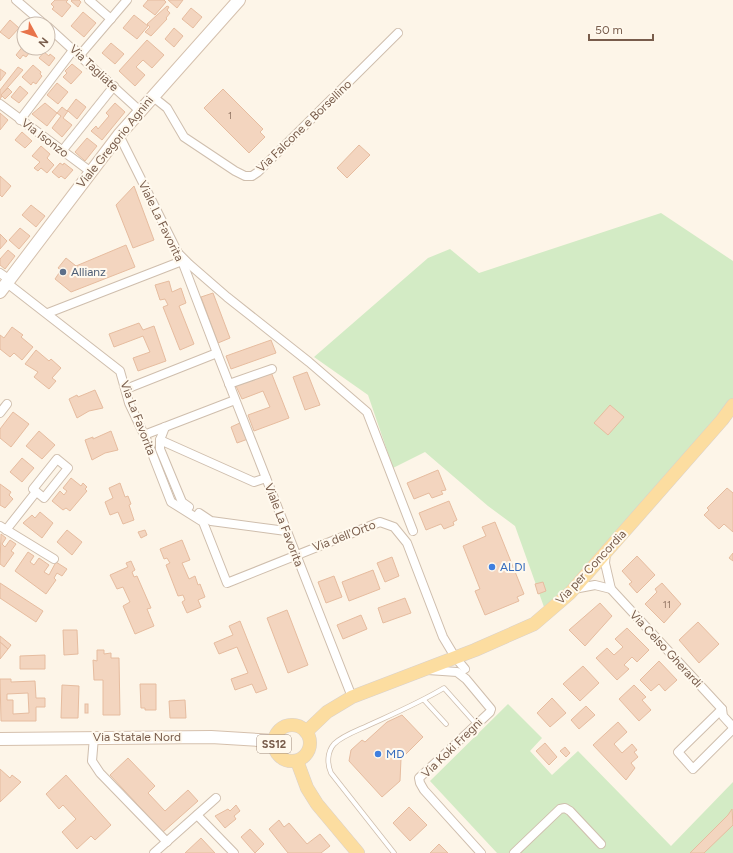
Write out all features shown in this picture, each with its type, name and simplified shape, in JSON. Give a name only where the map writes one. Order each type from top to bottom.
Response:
[{"type":"main road","name":"Viale Gregorio Agnini","points":[[4,282],[119,135],[152,96],[239,0]]},
{"type":"main road","name":"Via per Concordia","points":[[306,732],[328,712],[352,696],[475,650],[534,624],[573,589],[607,552],[722,420],[733,405]]},
{"type":"main road","name":"SS12","points":[[296,726],[306,732],[310,743],[309,749],[302,758],[287,761],[276,751],[274,741],[279,731],[284,727],[296,726]]},
{"type":"main road","name":"Via Statale Nord","points":[[0,739],[211,737],[274,741]]},
{"type":"main road","name":"SS12","points":[[297,760],[307,788],[317,804],[358,853]]},
{"type":"street","points":[[16,0],[35,16]]},
{"type":"street","points":[[89,0],[111,19]]},
{"type":"street","points":[[20,120],[77,52],[111,19],[127,0]]},
{"type":"street","name":"Via Falcone e Borsellino","points":[[152,96],[167,108],[184,137],[235,171],[245,176],[252,176],[258,172],[398,33]]},
{"type":"street","name":"Via Tagliate","points":[[56,34],[140,111]]},
{"type":"street","points":[[62,151],[114,86]]},
{"type":"street","name":"Via Isonzo","points":[[0,104],[91,172]]},
{"type":"street","name":"Viale La Favorita","points":[[119,135],[182,261],[286,531],[352,696]]},
{"type":"street","points":[[176,251],[227,297],[310,362],[367,412],[413,531]]},
{"type":"street","points":[[48,313],[182,261]]},
{"type":"street","name":"Via La Favorita","points":[[4,282],[48,313],[120,371],[129,403],[144,435],[171,502],[203,522],[227,583]]},
{"type":"street","points":[[126,388],[217,353]]},
{"type":"street","points":[[229,384],[272,369]]},
{"type":"street","points":[[144,435],[236,400]]},
{"type":"street","points":[[0,413],[7,404]]},
{"type":"street","points":[[166,427],[160,440],[160,449],[182,502],[211,520],[286,531]]},
{"type":"street","points":[[160,440],[254,482],[266,478]]},
{"type":"street","points":[[57,459],[68,468],[44,498],[36,492],[33,489],[57,459]]},
{"type":"street","points":[[36,492],[3,528],[54,559]]},
{"type":"street","name":"Via dell'Orto","points":[[227,583],[380,522],[394,527],[406,543],[443,637],[455,657]]},
{"type":"street","name":"Via Celso Gherardi","points":[[607,552],[605,563],[606,573],[611,589],[722,709],[723,716],[733,728],[693,769],[678,752],[722,709]]},
{"type":"street","points":[[595,585],[590,570],[606,573]]},
{"type":"street","points":[[573,589],[595,585],[611,589]]},
{"type":"street","points":[[466,679],[465,669],[468,660],[475,650]]},
{"type":"street","points":[[455,657],[465,669]]},
{"type":"street","points":[[426,669],[433,671],[457,672],[455,657]]},
{"type":"street","name":"Via Koki Fregni","points":[[457,672],[466,679],[491,709],[425,771],[420,778],[420,783],[480,853]]},
{"type":"street","points":[[94,737],[92,760],[100,773],[167,842]]},
{"type":"street","points":[[154,853],[216,798]]},
{"type":"street","points":[[514,853],[560,808],[565,808],[570,811],[601,844]]},
{"type":"street","points":[[197,814],[234,853]]},
{"type":"lane","points":[[394,853],[331,773],[328,766],[328,758],[333,745],[353,733],[424,700],[444,688],[476,724]]},
{"type":"lane","points":[[424,700],[446,724]]},
{"type":"green space","points":[[661,213],[733,261],[733,398],[716,421],[557,598],[544,607],[515,526],[488,506],[425,452],[393,468],[368,395],[314,357],[428,258],[450,249],[479,273]]},
{"type":"green space","points":[[508,704],[542,738],[530,751],[552,775],[578,751],[671,846],[733,782],[733,853],[497,853],[430,781]]},
{"type":"building","points":[[55,0],[68,0],[66,2],[71,6],[62,17],[52,9],[54,7],[51,4]]},
{"type":"building","points":[[79,0],[81,2],[78,7],[71,1]]},
{"type":"building","points":[[148,0],[164,0],[166,2],[155,15],[143,6]]},
{"type":"building","points":[[168,0],[183,0],[177,8]]},
{"type":"building","points":[[167,6],[169,7],[167,10],[170,13],[166,18],[167,19],[151,36],[145,32],[150,27],[147,24]]},
{"type":"building","points":[[191,8],[202,17],[193,28],[182,19]]},
{"type":"building","points":[[83,12],[96,23],[84,37],[71,26]]},
{"type":"building","points":[[134,15],[148,26],[137,39],[123,28]]},
{"type":"building","points":[[10,20],[16,25],[16,31],[9,39],[0,32]]},
{"type":"building","points":[[174,28],[183,36],[174,47],[165,39]]},
{"type":"building","points":[[147,40],[164,55],[152,68],[143,60],[136,67],[145,75],[135,86],[119,71]]},
{"type":"building","points":[[111,43],[124,54],[115,64],[102,53]]},
{"type":"building","points":[[41,56],[52,56],[55,58],[49,66],[39,58]]},
{"type":"building","points":[[72,64],[82,72],[71,84],[63,77],[67,73],[65,71]]},
{"type":"building","points":[[33,65],[41,72],[40,74],[42,76],[36,84],[33,82],[31,85],[22,77]]},
{"type":"building","points":[[18,67],[23,70],[1,95],[2,96],[0,99],[0,90]]},
{"type":"building","points":[[0,69],[6,73],[0,81]]},
{"type":"building","points":[[57,83],[68,92],[58,104],[47,95]]},
{"type":"building","points":[[20,86],[28,93],[19,103],[11,97]]},
{"type":"building","points":[[8,88],[12,92],[5,99],[1,95]]},
{"type":"building","points":[[223,89],[263,129],[260,132],[265,137],[249,153],[204,108]]},
{"type":"building","points":[[76,99],[86,107],[77,119],[68,111],[63,118],[72,125],[62,137],[52,128],[61,116],[57,113],[62,107],[67,111]]},
{"type":"building","points":[[45,103],[57,113],[47,126],[32,114]]},
{"type":"building","points":[[115,103],[125,112],[102,140],[91,131],[96,126],[98,129],[109,116],[106,113]]},
{"type":"building","points":[[0,113],[8,120],[0,130]]},
{"type":"building","points":[[22,132],[32,141],[25,148],[15,140]]},
{"type":"building","points":[[87,138],[97,146],[85,161],[75,152]]},
{"type":"building","points":[[359,145],[370,155],[347,178],[337,168]]},
{"type":"building","points":[[41,146],[50,154],[47,158],[54,165],[47,173],[41,168],[38,171],[34,168],[40,162],[32,156]]},
{"type":"building","points":[[60,163],[63,165],[64,163],[73,170],[65,179],[61,176],[59,178],[52,172]]},
{"type":"building","points":[[0,176],[11,186],[2,197],[0,195]]},
{"type":"building","points":[[134,186],[154,240],[133,248],[116,205]]},
{"type":"building","points":[[31,205],[45,216],[36,227],[22,215]]},
{"type":"building","points":[[20,228],[30,236],[19,249],[9,240]]},
{"type":"building","points":[[0,234],[7,241],[0,249]]},
{"type":"building","points":[[126,245],[135,267],[71,292],[55,279],[61,270],[58,268],[66,258],[76,266]]},
{"type":"building","points":[[8,250],[15,256],[5,269],[0,265],[0,259]]},
{"type":"building","points":[[169,281],[172,292],[181,288],[186,303],[179,306],[194,344],[180,350],[163,307],[168,305],[165,299],[160,300],[155,285]]},
{"type":"building","points":[[213,293],[230,338],[218,343],[201,297]]},
{"type":"building","points":[[139,323],[143,330],[154,326],[166,361],[138,371],[133,358],[150,352],[143,336],[114,347],[109,334]]},
{"type":"building","points":[[12,327],[23,335],[21,337],[33,347],[22,360],[14,353],[10,357],[0,349],[0,335],[4,338]]},
{"type":"building","points":[[271,340],[276,353],[231,369],[226,356]]},
{"type":"building","points":[[36,350],[49,361],[51,359],[61,368],[52,378],[56,381],[49,389],[34,377],[38,372],[25,364]]},
{"type":"building","points":[[271,372],[289,418],[254,431],[248,415],[270,407],[263,391],[242,399],[236,386]]},
{"type":"building","points":[[307,372],[320,405],[305,410],[293,377]]},
{"type":"building","points":[[95,390],[103,408],[89,411],[77,418],[69,399]]},
{"type":"building","points":[[610,405],[624,417],[608,435],[594,423]]},
{"type":"building","points":[[13,412],[29,424],[11,447],[0,438],[0,429]]},
{"type":"building","points":[[242,422],[248,439],[237,443],[231,427]]},
{"type":"building","points":[[39,431],[55,445],[42,459],[26,446]]},
{"type":"building","points":[[111,431],[118,450],[105,453],[92,460],[85,440],[93,437],[93,439]]},
{"type":"building","points":[[22,458],[34,468],[22,482],[10,472]]},
{"type":"building","points":[[438,470],[446,490],[441,491],[443,494],[432,498],[429,493],[414,499],[407,483]]},
{"type":"building","points":[[71,478],[81,486],[83,483],[87,487],[85,489],[87,491],[70,511],[66,508],[63,510],[52,501],[60,491],[64,495],[67,491],[63,488]]},
{"type":"building","points":[[120,483],[125,497],[128,496],[131,504],[129,505],[134,520],[123,524],[118,512],[110,515],[105,502],[113,498],[109,488]]},
{"type":"building","points":[[0,484],[11,492],[9,495],[13,499],[5,508],[0,505]]},
{"type":"building","points":[[727,488],[733,493],[733,532],[724,524],[719,529],[704,515],[709,510],[707,508]]},
{"type":"building","points":[[449,501],[457,520],[453,522],[454,525],[444,529],[441,524],[426,530],[419,513]]},
{"type":"building","points":[[40,512],[53,523],[42,538],[23,523],[32,515],[35,518]]},
{"type":"building","name":"ALDI","points":[[495,522],[524,594],[517,597],[519,601],[485,615],[475,591],[480,589],[463,546],[486,536],[482,527]]},
{"type":"building","points":[[67,530],[82,542],[72,555],[57,542]]},
{"type":"building","points":[[145,530],[147,535],[141,538],[138,532]]},
{"type":"building","points":[[1,534],[6,538],[2,544],[5,547],[10,540],[16,544],[11,551],[14,553],[4,567],[0,564]]},
{"type":"building","points":[[182,540],[190,560],[182,563],[189,579],[195,576],[205,597],[198,600],[201,607],[187,613],[182,602],[185,600],[183,595],[178,596],[166,565],[170,563],[167,558],[164,559],[160,549]]},
{"type":"building","points":[[28,552],[34,556],[30,562],[34,565],[39,558],[49,565],[44,572],[49,575],[56,562],[67,569],[62,576],[57,573],[54,578],[56,580],[46,594],[15,571]]},
{"type":"building","points":[[733,553],[733,561],[729,558]]},
{"type":"building","points":[[637,556],[655,575],[637,593],[629,584],[632,582],[622,571]]},
{"type":"building","points":[[392,557],[399,576],[385,582],[377,563]]},
{"type":"building","points":[[131,561],[135,570],[132,572],[134,577],[137,576],[151,608],[147,609],[154,626],[135,634],[123,606],[130,602],[123,587],[117,589],[110,575],[128,567],[126,563]]},
{"type":"building","points":[[373,570],[380,589],[349,601],[342,582]]},
{"type":"building","points":[[334,576],[342,597],[326,603],[318,582]]},
{"type":"building","points":[[543,582],[546,591],[538,594],[535,584]]},
{"type":"building","points":[[0,583],[43,611],[36,622],[0,598]]},
{"type":"building","points":[[662,583],[681,604],[664,623],[645,604],[657,592],[655,589]]},
{"type":"building","points":[[405,598],[411,613],[383,623],[378,608]]},
{"type":"building","points":[[600,603],[612,616],[585,646],[569,630]]},
{"type":"building","points":[[287,610],[308,665],[288,673],[267,618]]},
{"type":"building","points":[[361,615],[367,629],[343,639],[337,625]]},
{"type":"building","points":[[240,621],[267,689],[256,693],[252,684],[235,690],[231,679],[248,673],[237,647],[219,654],[214,643],[233,635],[229,626]]},
{"type":"building","points":[[698,622],[719,644],[699,663],[679,640]]},
{"type":"building","points":[[627,628],[649,650],[637,662],[632,657],[624,665],[629,669],[617,680],[596,658],[607,648],[614,655],[623,647],[615,639]]},
{"type":"building","points":[[63,630],[77,630],[78,654],[64,655]]},
{"type":"building","points":[[0,636],[11,645],[8,649],[0,642]]},
{"type":"building","points":[[0,642],[8,649],[0,659]]},
{"type":"building","points":[[97,650],[104,650],[104,654],[111,653],[111,658],[119,658],[120,715],[103,715],[103,680],[94,680],[93,660],[97,661]]},
{"type":"building","points":[[45,655],[45,669],[20,669],[20,656]]},
{"type":"building","points":[[659,661],[677,680],[665,691],[659,684],[651,691],[640,680]]},
{"type":"building","points":[[583,666],[599,683],[580,701],[563,684]]},
{"type":"building","points":[[0,679],[11,679],[11,682],[35,681],[36,698],[45,698],[45,707],[36,707],[36,721],[1,721]],"holes":[[[28,693],[29,713],[13,714],[13,700],[7,700],[7,694]]]},
{"type":"building","points":[[140,684],[156,684],[156,710],[145,710],[145,708],[141,708]]},
{"type":"building","points":[[62,685],[79,686],[78,718],[61,718]]},
{"type":"building","points":[[634,685],[646,697],[642,700],[651,710],[639,721],[619,699]]},
{"type":"building","points":[[552,698],[566,713],[550,727],[537,713]]},
{"type":"building","points":[[185,700],[186,718],[170,718],[169,701]]},
{"type":"building","points":[[85,704],[88,704],[88,713],[85,713]]},
{"type":"building","points":[[586,706],[595,715],[579,729],[571,720]]},
{"type":"building","name":"MD","points":[[402,715],[423,737],[401,759],[400,781],[382,797],[349,761],[351,750],[362,740],[365,742],[387,722]]},
{"type":"building","points":[[618,722],[627,732],[614,744],[622,753],[632,744],[637,750],[634,752],[638,757],[631,763],[635,768],[626,780],[593,745]]},
{"type":"building","points":[[545,743],[557,757],[549,765],[536,751]]},
{"type":"building","points":[[565,747],[570,753],[566,757],[560,751]]},
{"type":"building","points":[[128,758],[155,786],[148,793],[165,811],[188,790],[198,801],[163,832],[110,775]]},
{"type":"building","points":[[0,769],[10,778],[12,775],[21,782],[0,802]]},
{"type":"building","points":[[66,775],[111,825],[95,840],[91,836],[77,849],[62,832],[76,819],[63,805],[59,809],[46,794]]},
{"type":"building","points":[[236,805],[240,811],[234,816],[236,819],[225,828],[215,816],[228,809],[230,811]]},
{"type":"building","points":[[409,807],[427,825],[410,841],[393,823]]},
{"type":"building","points":[[732,809],[733,825],[704,853],[690,853],[728,815]]},
{"type":"building","points":[[279,820],[284,827],[289,823],[307,844],[320,834],[330,846],[321,853],[288,853],[269,829]]},
{"type":"building","points":[[250,829],[264,844],[255,853],[241,837]]},
{"type":"building","points":[[201,838],[215,853],[185,853]]},
{"type":"building","points":[[439,844],[448,853],[430,853]]},
{"type":"place","name":"Allianz","points":[[63,272]]},
{"type":"place","name":"ALDI","points":[[492,567]]},
{"type":"place","name":"MD","points":[[378,754]]}]
